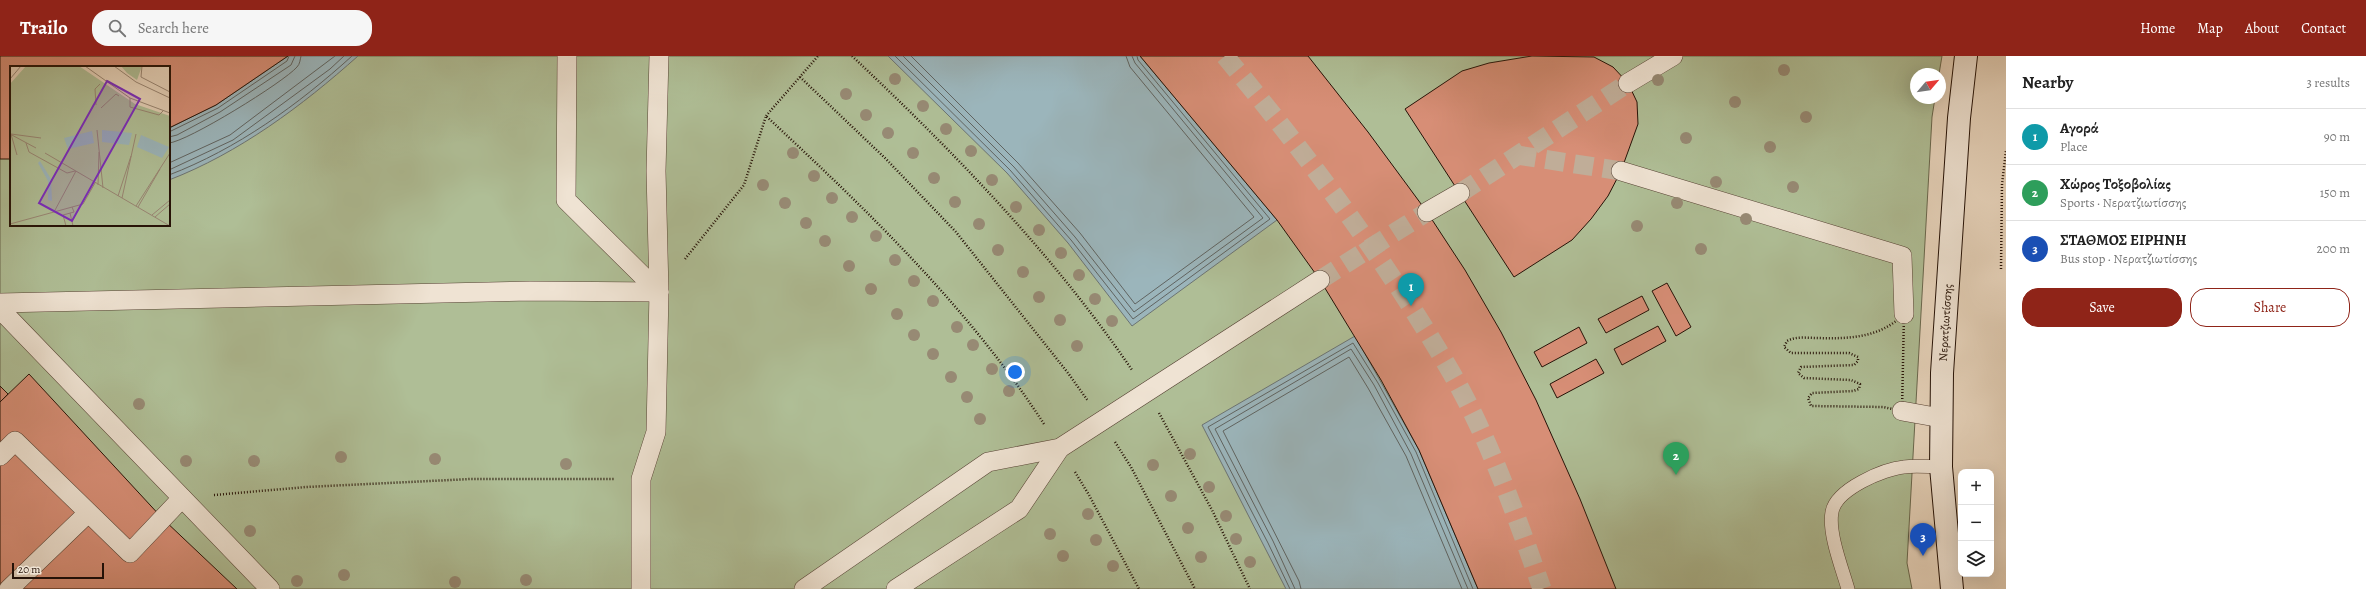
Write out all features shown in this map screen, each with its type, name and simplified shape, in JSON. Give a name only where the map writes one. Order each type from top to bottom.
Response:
[{"type":"main road","name":"Νερατζιωτίσσης","points":[[1952,589],[1941,467],[1942,372],[1959,118],[1966,56]]},
{"type":"street","points":[[567,56],[566,200],[659,292]]},
{"type":"street","points":[[641,589],[641,479],[656,432],[659,292],[656,171],[659,56]]},
{"type":"street","points":[[1628,83],[1673,56]]},
{"type":"street","points":[[1622,171],[1902,256],[1904,314]]},
{"type":"street","points":[[1427,212],[1460,193]]},
{"type":"street","points":[[804,589],[988,462],[1060,448],[1146,390],[1320,280]]},
{"type":"street","points":[[0,303],[530,291],[659,292]]},
{"type":"street","points":[[0,309],[270,589]]},
{"type":"street","points":[[1902,411],[1941,418]]},
{"type":"street","points":[[0,456],[15,441],[130,553],[182,498]]},
{"type":"street","points":[[896,589],[1019,509],[1060,448]]},
{"type":"street","points":[[9,589],[88,513]]},
{"type":"lane","points":[[1848,589],[1832,531],[1832,511],[1839,498],[1855,485],[1889,470],[1905,466],[1941,467]]},
{"type":"path","points":[[659,292],[744,185],[766,116],[818,56]]},
{"type":"path","points":[[852,56],[938,139],[1008,213],[1084,304],[1146,390],[1194,476],[1250,589]]},
{"type":"path","points":[[800,77],[886,159],[956,232],[1068,373],[1102,421],[1131,467],[1195,589]]},
{"type":"path","points":[[766,116],[874,220],[952,302],[990,348],[1028,400],[1089,494],[1139,589]]},
{"type":"path","points":[[2001,269],[2002,184],[2006,151]]},
{"type":"path","points":[[1904,314],[1902,411],[1882,407],[1811,406],[1808,398],[1812,394],[1853,392],[1858,390],[1860,384],[1851,380],[1804,378],[1798,373],[1801,367],[1853,365],[1858,361],[1858,357],[1849,352],[1796,354],[1788,351],[1784,347],[1787,341],[1795,338],[1836,339],[1868,335],[1882,331],[1904,314]]},
{"type":"path","points":[[182,498],[306,487],[471,479],[641,479]]},
{"type":"green space","points":[[0,56],[1942,56],[1940,68],[1910,68],[1910,104],[1934,104],[1932,117],[1907,563],[1912,589],[0,589]]},
{"type":"water","points":[[288,56],[358,56],[315,93],[269,127],[220,156],[170,180],[170,128],[216,105]]},
{"type":"water","points":[[888,56],[1140,56],[1277,220],[1132,326],[1068,243],[1007,173]]},
{"type":"water","points":[[1355,336],[1419,450],[1478,589],[1286,589],[1202,425]]},
{"type":"building","points":[[0,56],[288,56],[216,105],[170,128],[170,66],[10,66],[10,159],[0,159]]},
{"type":"building","points":[[1140,56],[1308,56],[1368,132],[1427,212],[1465,270],[1501,332],[1536,400],[1580,499],[1616,589],[1478,589],[1419,450],[1381,380],[1320,280],[1277,220]]},
{"type":"building","points":[[1532,56],[1594,57],[1613,67],[1628,83],[1637,102],[1638,124],[1621,171],[1608,196],[1591,219],[1572,240],[1514,277],[1405,109],[1462,71],[1489,63]]},
{"type":"building","points":[[1667,283],[1691,327],[1676,336],[1652,291]]},
{"type":"building","points":[[1642,296],[1649,310],[1606,333],[1598,319]]},
{"type":"building","points":[[1658,326],[1666,341],[1622,365],[1614,349]]},
{"type":"building","points":[[1579,327],[1587,343],[1542,367],[1534,352]]},
{"type":"building","points":[[1596,359],[1604,373],[1557,398],[1550,384]]},
{"type":"building","points":[[29,374],[163,519],[237,589],[0,589],[0,402]]},
{"type":"building","points":[[0,386],[8,394],[0,402]]},
{"type":"tunnel","points":[[1225,56],[1286,131],[1373,249],[1400,289],[1451,372],[1490,451],[1542,589]]},
{"type":"tunnel","points":[[1460,193],[1628,83]]},
{"type":"tunnel","points":[[1517,155],[1621,171]]},
{"type":"tunnel","points":[[1320,280],[1427,212]]},
{"type":"place","name":"Αγορά","points":[[1411,306]]},
{"type":"place","name":"Χώρος Τοξοβολίας","points":[[1676,475]]},
{"type":"place","name":"ΣΤΑΘΜΟΣ ΕΙΡΗΝΗ","points":[[1923,556]]}]
